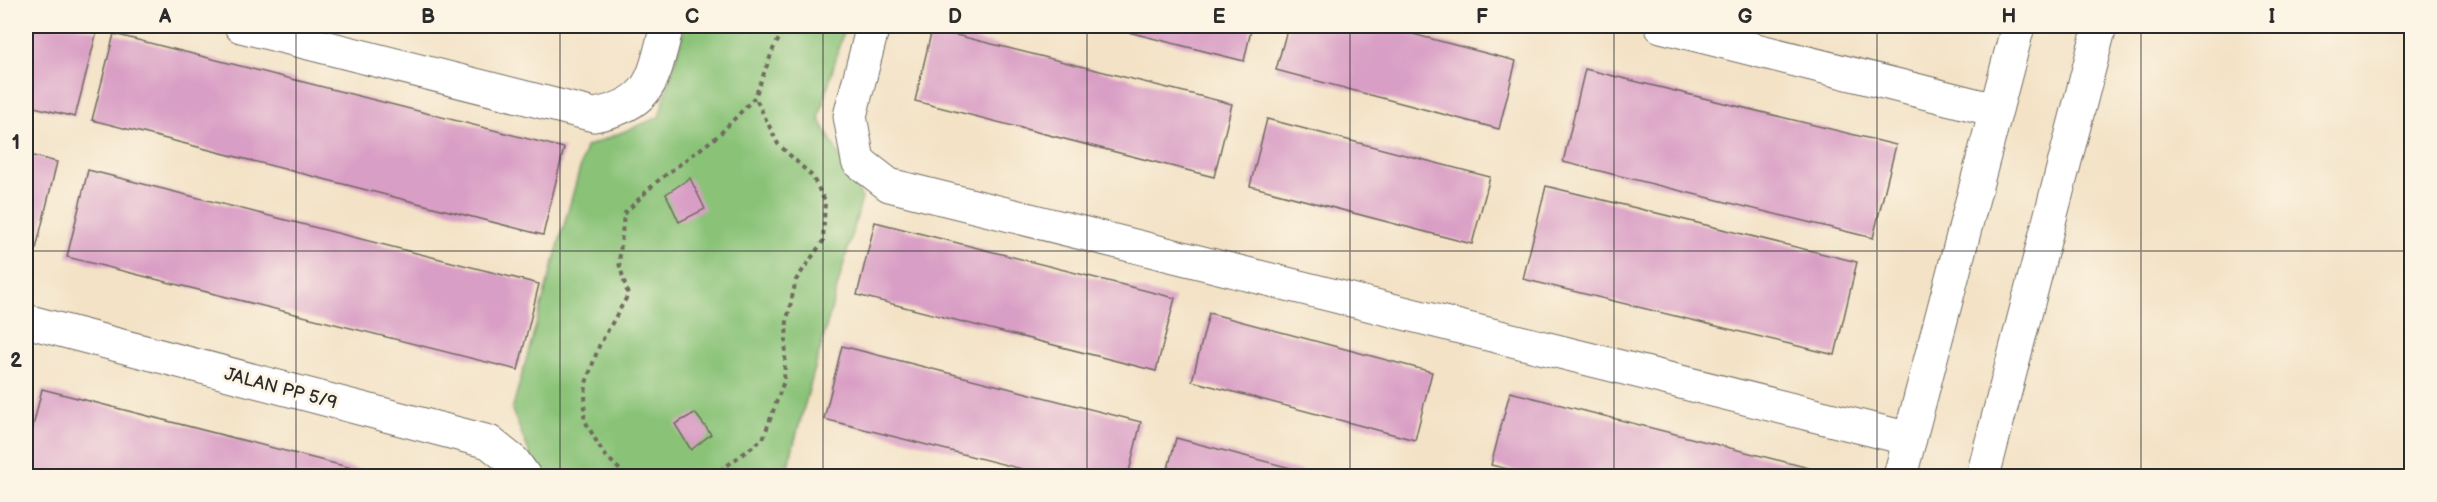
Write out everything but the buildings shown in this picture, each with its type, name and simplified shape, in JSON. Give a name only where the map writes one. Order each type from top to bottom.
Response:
[{"type":"street","points":[[241,26],[594,115],[615,111],[634,103],[651,83],[667,26]]},
{"type":"street","points":[[873,26],[850,116],[858,161],[889,185],[1910,440]]},
{"type":"street","points":[[1661,26],[1995,110]]},
{"type":"street","points":[[1900,477],[2018,26]]},
{"type":"street","points":[[1983,477],[2100,26]]},
{"type":"street","name":"JALAN PP 5/9","points":[[26,321],[489,442],[514,462],[524,477]]},
{"type":"path","points":[[627,477],[603,453],[584,419],[586,383],[599,346],[628,295],[619,263],[624,214],[655,183],[719,135],[755,97],[774,47],[787,26]]},
{"type":"path","points":[[713,477],[763,439],[784,381],[787,320],[796,280],[823,241],[825,201],[812,176],[778,144],[755,97]]},
{"type":"green space","points":[[685,26],[845,26],[819,118],[862,198],[785,476],[539,476],[512,410],[586,147],[659,117]]}]
